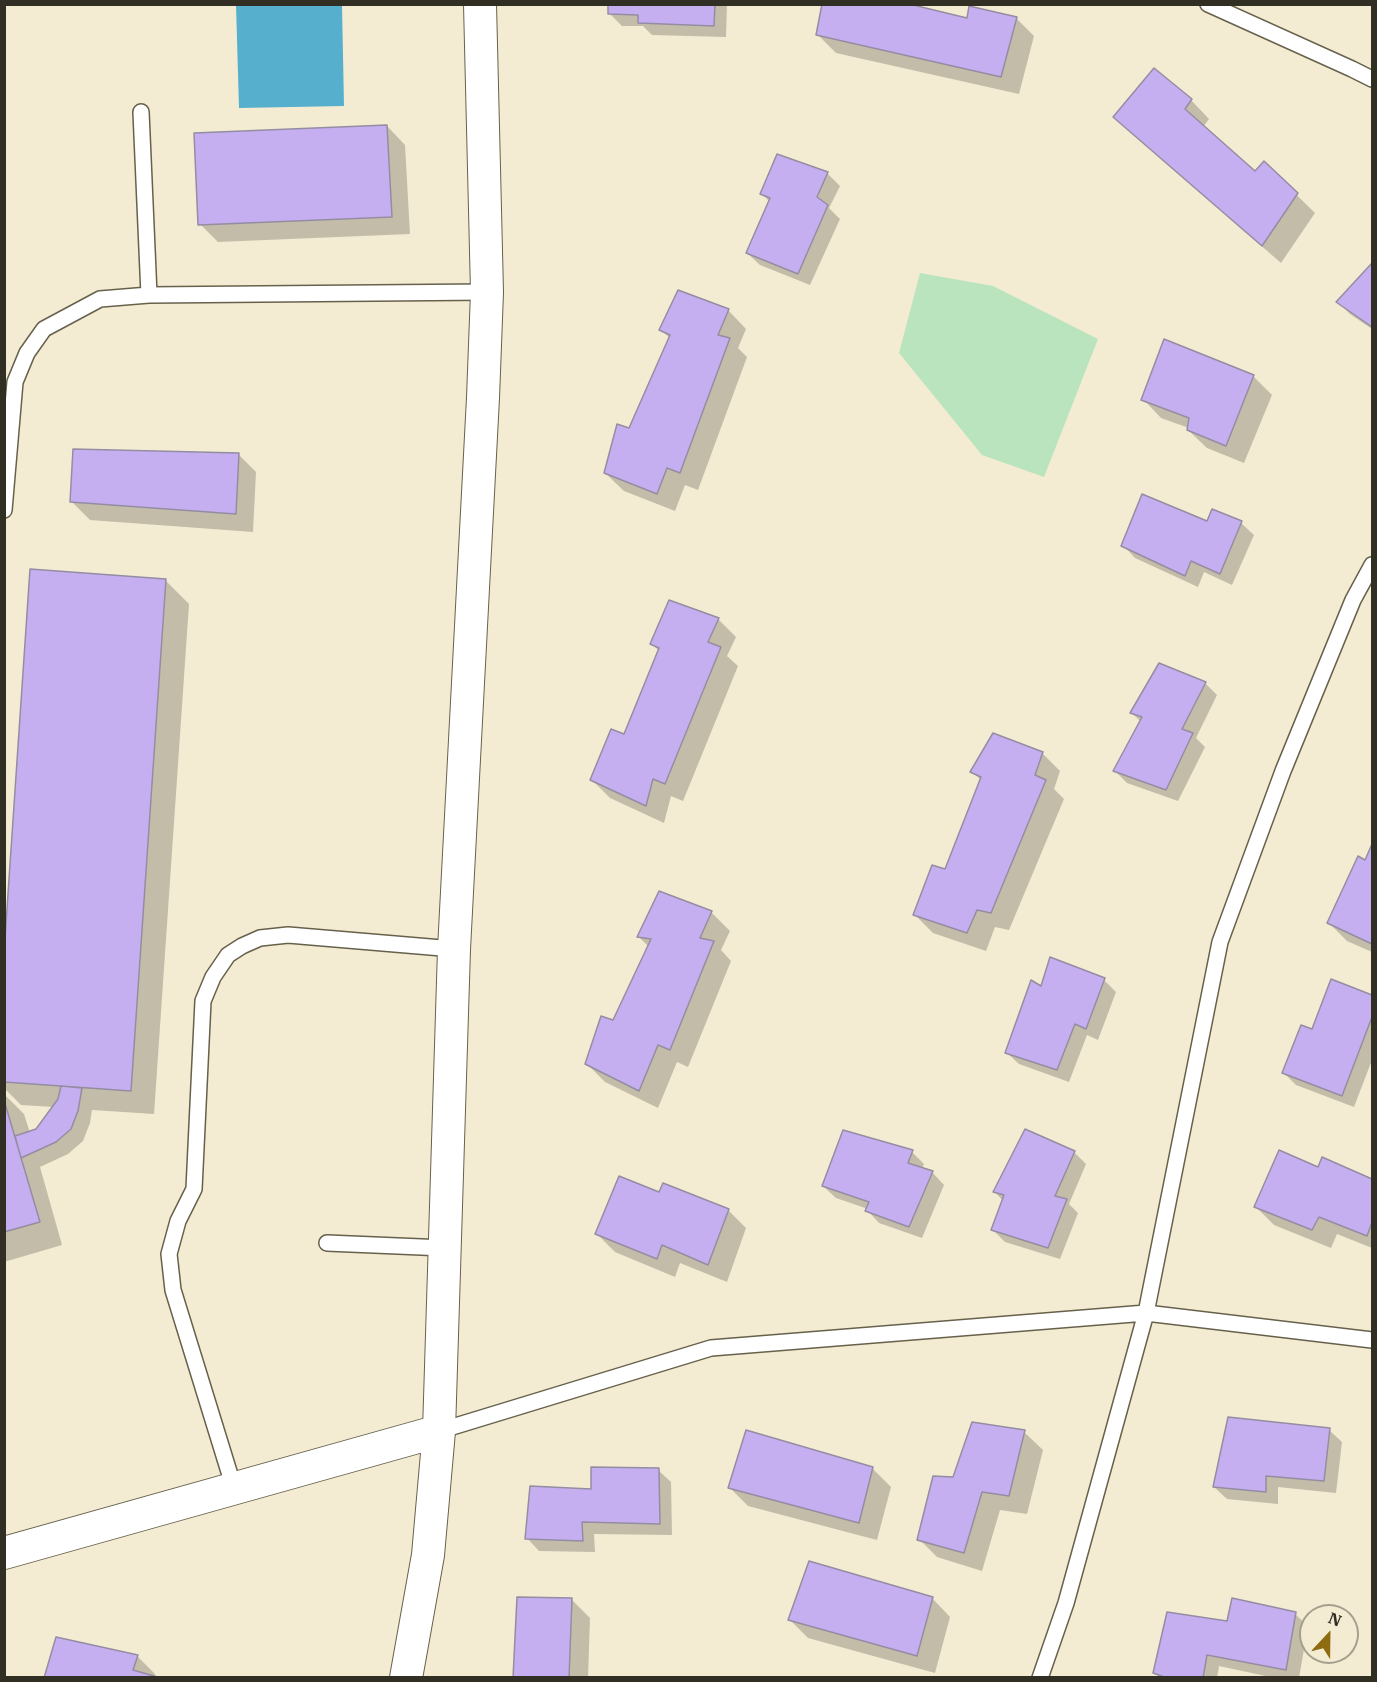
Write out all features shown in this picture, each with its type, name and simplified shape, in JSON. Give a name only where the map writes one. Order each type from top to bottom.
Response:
[{"type":"street","points":[[406,1677],[428,1555],[439,1431],[454,949],[487,292],[480,4]]},
{"type":"street","points":[[4,1553],[439,1431]]},
{"type":"lane","points":[[1208,4],[1372,79]]},
{"type":"lane","points":[[141,112],[149,295]]},
{"type":"lane","points":[[4,510],[15,382],[27,353],[44,329],[100,299],[149,295],[487,292]]},
{"type":"lane","points":[[1040,1677],[1066,1603],[1146,1313],[1220,942],[1283,771],[1353,600],[1372,565]]},
{"type":"lane","points":[[234,1488],[173,1290],[169,1254],[178,1221],[194,1189],[203,1001],[213,977],[228,955],[260,938],[288,935],[454,949]]},
{"type":"lane","points":[[327,1243],[445,1248]]},
{"type":"lane","points":[[439,1431],[711,1348],[1146,1313],[1372,1340]]},
{"type":"green space","points":[[920,273],[993,286],[1098,339],[1044,477],[982,455],[899,353]]},
{"type":"water","points":[[236,5],[342,5],[344,106],[239,108]]},
{"type":"building","points":[[608,4],[715,4],[714,26],[638,23],[638,15],[608,14]]},
{"type":"building","points":[[822,4],[909,4],[967,18],[969,6],[1017,17],[1001,77],[816,35]]},
{"type":"building","points":[[1154,68],[1192,99],[1185,109],[1255,171],[1264,161],[1298,193],[1262,246],[1113,117]]},
{"type":"building","points":[[387,125],[392,217],[198,225],[194,133]]},
{"type":"building","points":[[777,154],[828,172],[817,197],[828,205],[798,274],[746,253],[770,198],[760,194]]},
{"type":"building","points":[[1372,263],[1372,327],[1336,302]]},
{"type":"building","points":[[678,290],[729,309],[718,335],[730,338],[680,473],[667,468],[657,494],[604,473],[617,424],[629,428],[670,335],[659,330]]},
{"type":"building","points":[[1164,339],[1254,375],[1226,446],[1187,430],[1189,418],[1141,400]]},
{"type":"building","points":[[73,449],[239,453],[236,514],[70,502]]},
{"type":"building","points":[[1142,494],[1207,521],[1212,509],[1242,521],[1220,574],[1191,561],[1185,576],[1121,546]]},
{"type":"building","points":[[30,569],[166,579],[131,1091],[4,1082],[4,953]]},
{"type":"building","points":[[669,600],[719,618],[708,642],[721,647],[665,784],[653,779],[646,806],[590,780],[611,729],[624,734],[659,648],[650,644]]},
{"type":"building","points":[[1159,663],[1206,682],[1182,729],[1193,733],[1166,790],[1113,771],[1142,717],[1130,713]]},
{"type":"building","points":[[993,733],[1043,752],[1035,775],[1046,780],[991,913],[977,910],[967,933],[913,915],[932,865],[945,869],[981,777],[970,772]]},
{"type":"building","points":[[1372,844],[1372,944],[1327,923],[1358,856],[1365,860]]},
{"type":"building","points":[[659,891],[712,911],[700,938],[714,941],[670,1050],[658,1045],[639,1091],[585,1064],[601,1016],[613,1020],[651,939],[637,937]]},
{"type":"building","points":[[1050,957],[1105,978],[1086,1029],[1075,1024],[1057,1070],[1005,1053],[1031,980],[1041,986]]},
{"type":"building","points":[[1331,979],[1372,995],[1372,1017],[1342,1096],[1282,1073],[1301,1025],[1312,1029]]},
{"type":"building","points":[[61,1086],[82,1088],[78,1111],[71,1129],[56,1142],[21,1158],[15,1136],[36,1129],[58,1099]]},
{"type":"building","points":[[4,1100],[40,1222],[4,1232]]},
{"type":"building","points":[[1025,1129],[1075,1151],[1055,1196],[1067,1199],[1048,1248],[991,1230],[1004,1195],[993,1192]]},
{"type":"building","points":[[843,1130],[913,1150],[908,1163],[933,1171],[909,1227],[865,1211],[869,1202],[822,1186]]},
{"type":"building","points":[[1279,1150],[1318,1167],[1322,1157],[1372,1179],[1372,1222],[1367,1236],[1319,1217],[1312,1230],[1254,1207]]},
{"type":"building","points":[[619,1176],[659,1192],[663,1183],[729,1209],[708,1265],[662,1245],[657,1259],[595,1234]]},
{"type":"building","points":[[1228,1417],[1330,1428],[1324,1481],[1266,1476],[1266,1492],[1213,1487]]},
{"type":"building","points":[[972,1422],[1025,1430],[1009,1496],[982,1492],[964,1553],[917,1540],[933,1476],[953,1477]]},
{"type":"building","points":[[746,1430],[873,1467],[859,1523],[728,1488]]},
{"type":"building","points":[[591,1467],[659,1468],[660,1524],[582,1522],[583,1541],[525,1539],[530,1486],[591,1489]]},
{"type":"building","points":[[809,1561],[933,1597],[917,1656],[788,1620]]},
{"type":"building","points":[[517,1597],[572,1598],[569,1678],[513,1678]]},
{"type":"building","points":[[1232,1598],[1296,1612],[1286,1670],[1207,1655],[1203,1678],[1167,1678],[1153,1673],[1167,1612],[1227,1621]]},
{"type":"building","points":[[56,1637],[138,1655],[133,1670],[161,1678],[44,1678]]}]
